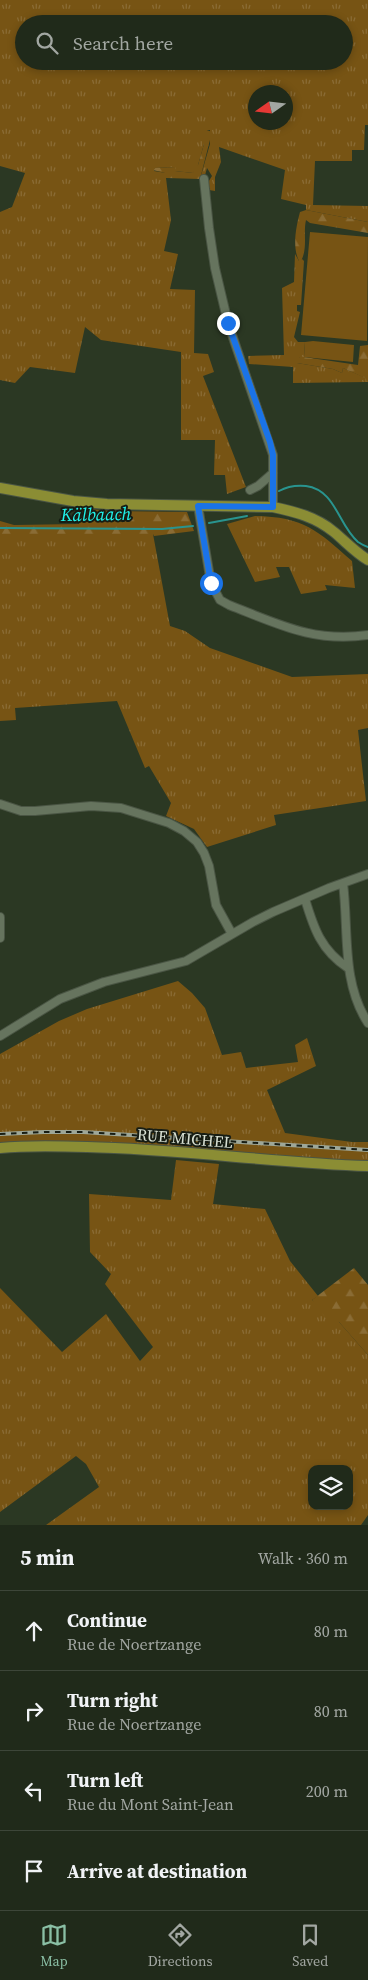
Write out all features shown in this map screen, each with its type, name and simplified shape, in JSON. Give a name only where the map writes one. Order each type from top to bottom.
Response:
[{"type":"main road","points":[[0,488],[73,501],[107,504],[273,507],[297,512],[321,523],[354,551],[368,560]]},
{"type":"main road","name":"RUE MICHEL","points":[[0,1148],[46,1146],[133,1148],[264,1161],[368,1166]]},
{"type":"street","points":[[204,180],[208,219],[228,323],[273,455],[273,507]]},
{"type":"street","points":[[250,490],[258,486],[273,473]]},
{"type":"street","points":[[198,506],[211,583],[220,600],[229,606],[302,633],[342,638],[368,636]]},
{"type":"street","points":[[0,804],[28,811],[91,806],[122,808],[169,823],[184,831],[197,842],[204,853],[209,866],[216,905],[232,934]]},
{"type":"street","points":[[0,1036],[60,999],[104,982],[186,961],[266,915],[368,874]]},
{"type":"street","points":[[343,883],[349,950],[348,968],[355,997],[368,1023]]},
{"type":"street","points":[[305,899],[321,942],[334,959],[348,968]]},
{"type":"street","points":[[0,917],[0,938]]},
{"type":"green space","points":[[0,0],[368,0],[368,125],[365,125],[364,150],[352,150],[352,161],[315,161],[313,205],[368,206],[368,222],[306,210],[306,205],[281,199],[285,170],[219,147],[221,162],[215,177],[215,191],[209,190],[209,184],[207,184],[212,176],[207,168],[204,179],[200,179],[210,144],[210,130],[204,130],[204,144],[198,165],[193,173],[175,171],[175,167],[155,168],[154,171],[166,173],[171,220],[164,251],[178,254],[170,289],[195,290],[194,353],[208,354],[214,372],[203,376],[246,487],[227,494],[225,475],[214,475],[215,440],[181,440],[181,352],[101,340],[85,327],[75,373],[30,367],[15,383],[0,380],[0,212],[12,207],[25,173],[0,166]]},
{"type":"green space","points":[[204,129],[212,132],[200,179],[166,178],[165,173],[153,170],[155,168],[175,167],[175,171],[193,173],[194,166],[198,165],[204,144]]},
{"type":"green space","points":[[306,210],[368,222],[368,233],[310,223],[306,220],[304,251],[301,261],[299,261],[295,243],[296,230],[300,212]]},
{"type":"green space","points":[[310,232],[368,237],[367,341],[301,335]]},
{"type":"green space","points":[[295,254],[299,261],[302,259],[304,261],[301,305],[297,305],[297,311],[300,312],[294,337],[298,342],[305,342],[304,357],[300,357],[297,363],[333,369],[342,373],[343,368],[366,378],[366,382],[293,383],[293,367],[249,364],[248,356],[284,355],[282,288],[294,282]]},
{"type":"green space","points":[[305,342],[354,345],[353,362],[304,357]]},
{"type":"green space","points":[[368,345],[368,382],[366,382],[365,378],[343,368],[342,373],[333,369],[297,363],[296,360],[304,357],[358,365],[360,346]]},
{"type":"green space","points":[[81,508],[109,511],[187,512],[194,531],[154,536],[153,534],[0,534],[0,521],[14,525],[79,524]]},
{"type":"green space","points":[[255,516],[286,519],[309,527],[319,533],[352,561],[355,588],[325,585],[327,590],[301,594],[289,567],[276,567],[280,577],[255,582],[227,524]]},
{"type":"green space","points":[[0,534],[153,534],[170,626],[185,631],[210,648],[292,677],[368,674],[368,728],[358,730],[366,801],[274,815],[276,825],[207,847],[194,829],[166,816],[171,803],[149,766],[145,768],[117,701],[15,708],[16,720],[0,721]]},
{"type":"green space","points":[[178,981],[205,1008],[222,1055],[241,1052],[246,1068],[298,1062],[295,1045],[307,1038],[316,1066],[267,1090],[285,1133],[352,1142],[368,1142],[368,1163],[0,1146],[0,1054],[59,1021],[87,1009]]},
{"type":"green space","points":[[176,1160],[219,1164],[213,1204],[265,1209],[290,1261],[318,1296],[312,1300],[339,1322],[368,1355],[368,1515],[361,1525],[46,1525],[99,1487],[86,1464],[76,1456],[0,1512],[0,1288],[62,1352],[106,1314],[140,1361],[153,1347],[105,1284],[111,1274],[90,1252],[89,1194],[171,1200]]},
{"type":"green space","points":[[354,1268],[368,1285],[368,1355],[339,1322],[328,1321],[312,1300]]},
{"type":"waterway","name":"Kälbaach","points":[[279,491],[295,486],[306,486],[324,494],[336,509],[351,535],[358,542],[368,547]]},
{"type":"waterway","name":"Kälbaach","points":[[209,523],[247,516]]},
{"type":"waterway","name":"Kälbaach","points":[[0,528],[162,529],[193,526]]},
{"type":"railway","points":[[0,1134],[83,1132],[368,1150]]},
{"type":"route","points":[[211,583],[198,506],[273,507],[273,455],[270,442],[228,323]]}]
